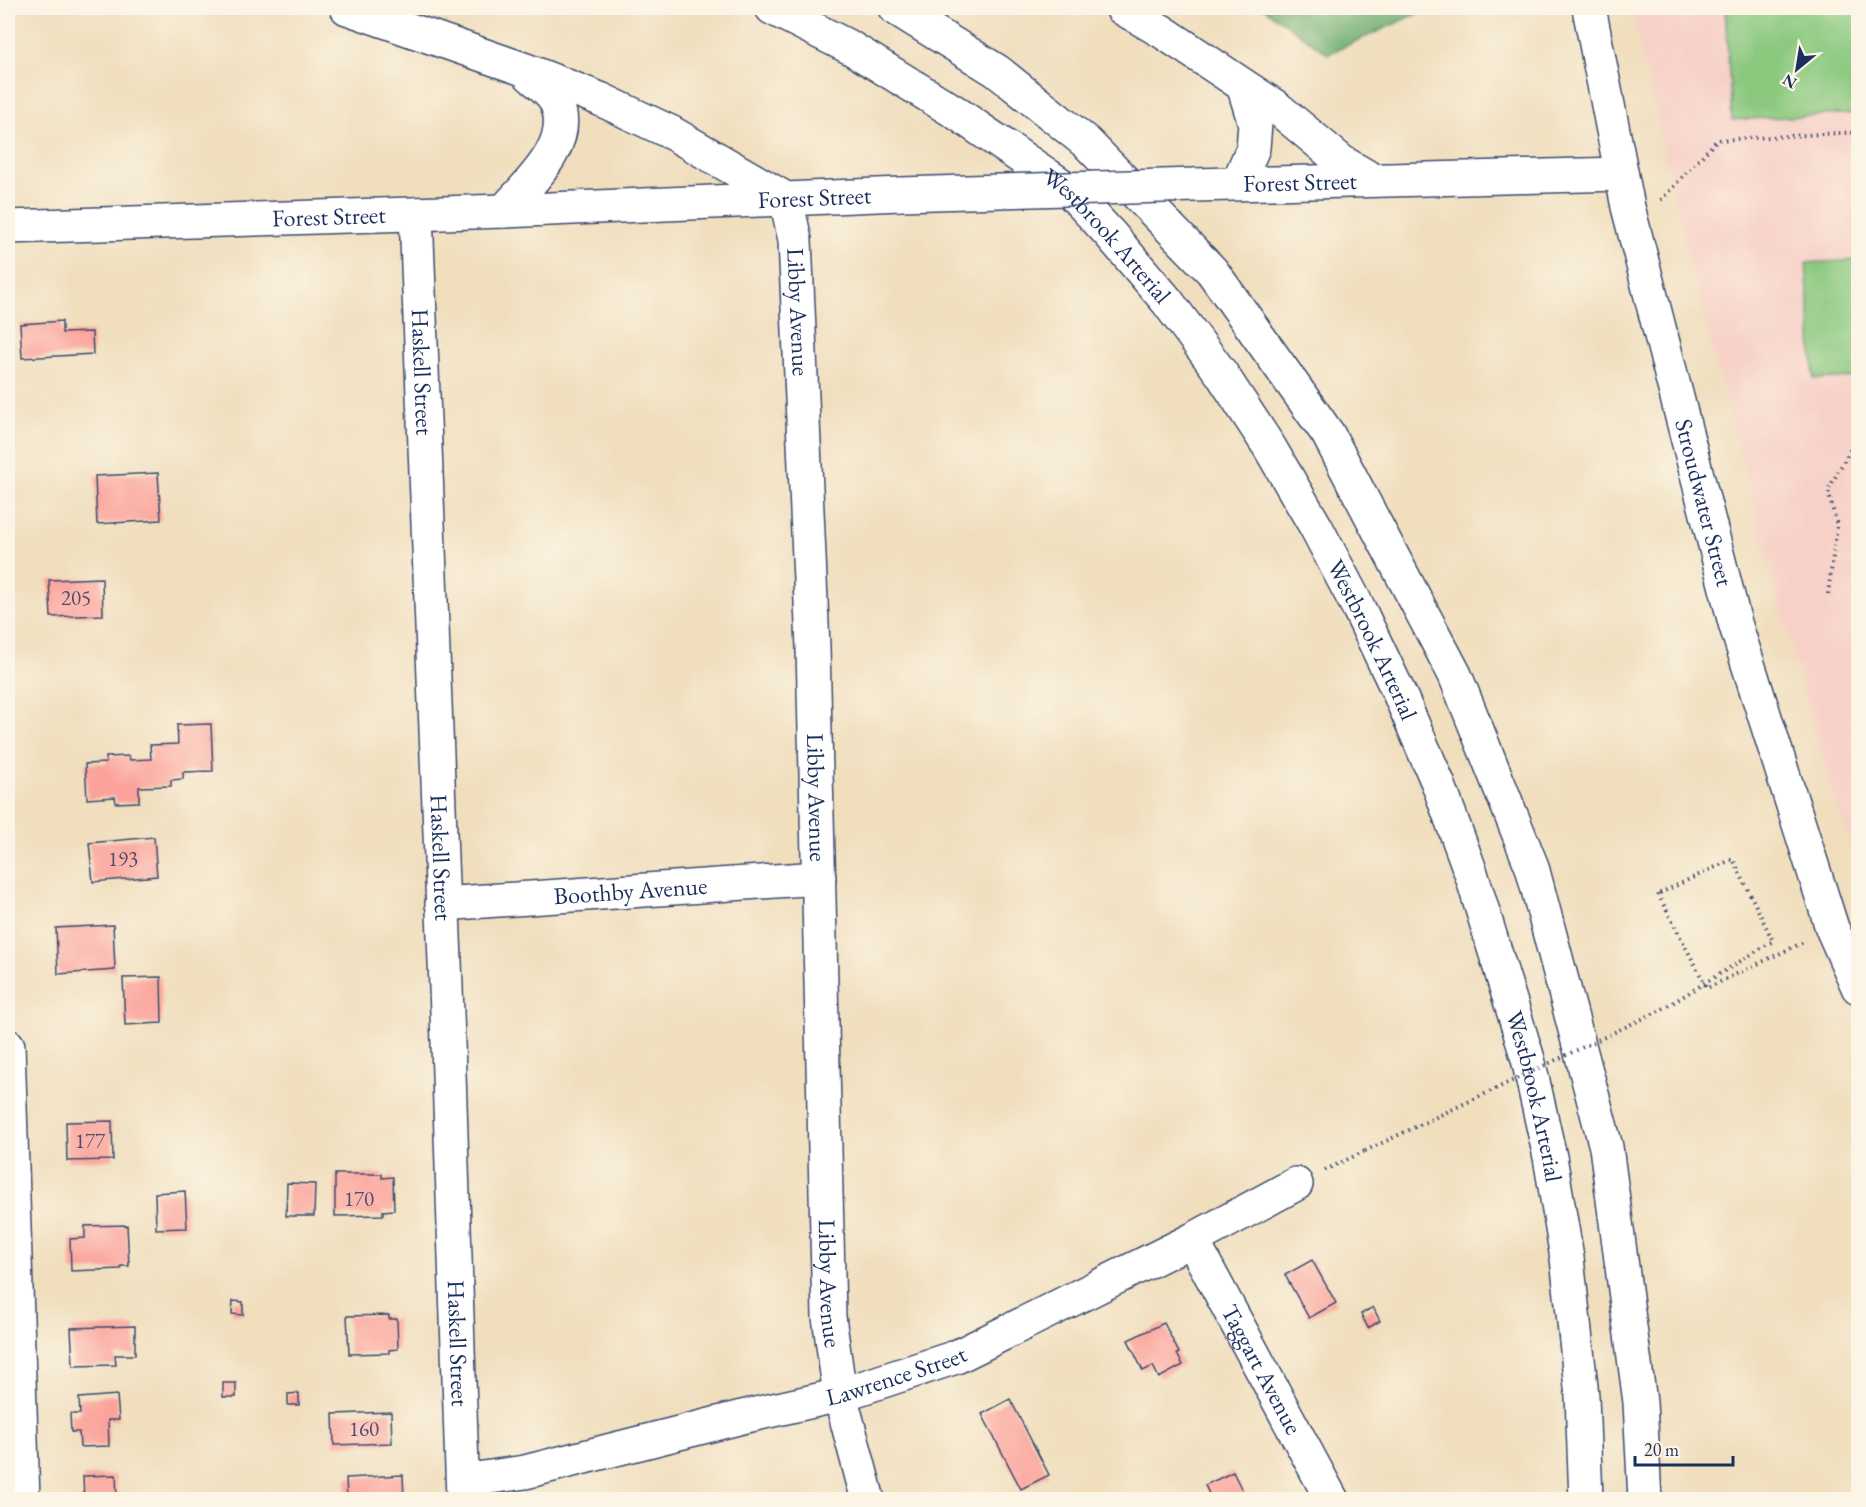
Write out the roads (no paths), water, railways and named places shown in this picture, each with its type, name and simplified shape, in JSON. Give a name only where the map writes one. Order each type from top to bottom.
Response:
[{"type":"main road","points":[[347,8],[526,70],[600,99],[672,133],[786,199]]},
{"type":"main road","name":"Westbrook Arterial","points":[[772,8],[851,48],[955,112],[1069,190],[1167,301],[1221,373],[1270,448],[1316,527],[1379,652],[1438,783],[1472,873],[1528,1059],[1550,1157],[1567,1258],[1582,1396],[1586,1500]]},
{"type":"main road","points":[[895,8],[997,71],[1087,143],[1212,271],[1328,434],[1455,675],[1532,867],[1606,1147],[1640,1402],[1644,1500]]},
{"type":"main road","points":[[1122,8],[1163,32],[1276,107],[1342,162],[1371,179]]},
{"type":"main road","name":"Stroudwater Street","points":[[1589,8],[1628,207],[1735,623],[1832,928],[1858,987]]},
{"type":"main road","points":[[504,212],[552,154],[561,134],[561,113],[554,98],[526,70]]},
{"type":"main road","points":[[1238,183],[1253,148],[1254,140],[1255,124],[1245,88]]},
{"type":"main road","name":"Forest Street","points":[[8,227],[504,212],[901,194],[1371,179],[1621,174]]},
{"type":"main road","name":"Libby Avenue","points":[[786,199],[796,252],[813,647],[829,1317],[840,1395],[868,1500]]},
{"type":"main road","name":"Haskell Street","points":[[417,214],[463,1490]]},
{"type":"main road","name":"Boothby Avenue","points":[[442,904],[819,878]]},
{"type":"main road","points":[[8,1046],[23,1500]]},
{"type":"main road","name":"Lawrence Street","points":[[463,1490],[525,1472],[840,1395],[956,1357],[1192,1240],[1296,1184]]},
{"type":"main road","name":"Taggart Avenue","points":[[1192,1240],[1332,1500]]}]
